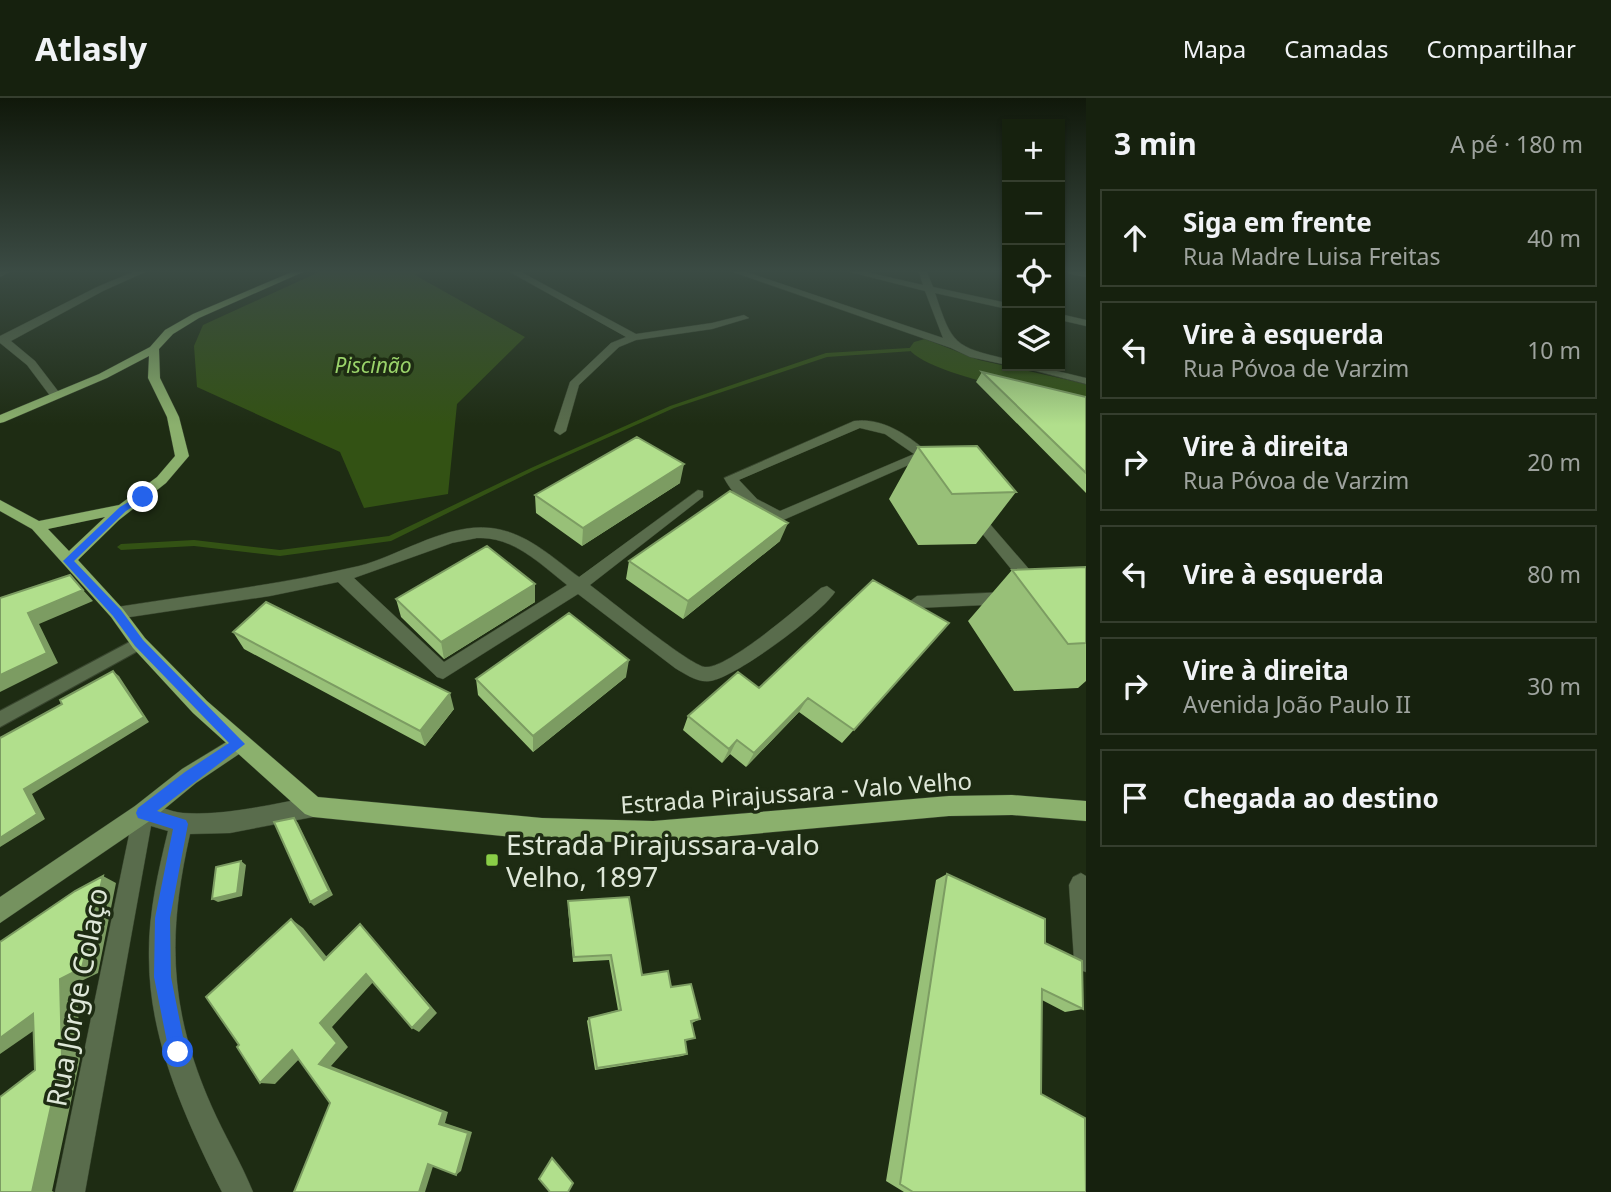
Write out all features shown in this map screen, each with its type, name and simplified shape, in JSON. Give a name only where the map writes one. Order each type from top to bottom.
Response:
[{"type":"main road","points":[[0,419],[113,372],[154,349],[169,332],[184,323]]},
{"type":"main road","points":[[145,375],[154,349]]},
{"type":"main road","points":[[113,372],[145,375]]},
{"type":"main road","points":[[68,561],[123,509],[143,497],[173,471],[182,456],[173,417],[145,375]]},
{"type":"main road","points":[[0,505],[37,526],[117,613],[139,643],[238,744],[313,807]]},
{"type":"main road","points":[[37,526],[123,509]]},
{"type":"main road","points":[[0,911],[238,744]]},
{"type":"main road","name":"Estrada Pirajussara - Valo Velho","points":[[313,807],[542,829],[653,832],[948,806],[1012,806],[1086,811]]},
{"type":"street","points":[[33,323],[2,339],[37,368],[55,395]]},
{"type":"street","points":[[608,323],[634,337]]},
{"type":"street","points":[[560,431],[574,384],[615,345],[634,337],[724,323]]},
{"type":"street","points":[[888,323],[967,352],[1002,361]]},
{"type":"street","points":[[943,323],[953,345]]},
{"type":"street","points":[[1044,371],[1086,381]]},
{"type":"street","points":[[931,451],[781,516],[762,510],[736,488],[731,478],[858,424],[881,426],[931,451],[941,475]]},
{"type":"street","points":[[342,576],[443,672],[578,586],[698,494]]},
{"type":"street","points":[[917,602],[1044,597],[958,495]]},
{"type":"street","points":[[117,613],[342,576],[394,561],[456,538],[494,533],[512,538],[528,547],[681,663],[700,674],[709,675],[739,660],[827,592]]},
{"type":"street","points":[[143,813],[181,824],[230,822],[313,807]]},
{"type":"street","name":"Rua Jorge Colaço","points":[[70,1192],[143,813]]},
{"type":"street","points":[[181,824],[163,918],[162,977],[178,1052],[219,1157],[238,1192]]},
{"type":"street","points":[[1081,885],[1086,960]]},
{"type":"lane","points":[[0,720],[139,643]]},
{"type":"water","name":"Piscinão","points":[[500,323],[525,337],[457,404],[448,494],[364,508],[340,452],[197,387],[194,346],[203,325]]},
{"type":"building","points":[[982,372],[1086,397],[1086,473]]},
{"type":"building","points":[[637,437],[684,464],[583,528],[535,495]]},
{"type":"building","points":[[977,446],[1016,492],[952,494],[918,447]]},
{"type":"building","points":[[730,491],[788,523],[688,601],[629,561]]},
{"type":"building","points":[[487,546],[535,584],[441,642],[396,599]]},
{"type":"building","points":[[1086,567],[1086,643],[1068,644],[1012,570]]},
{"type":"building","points":[[70,575],[83,590],[28,613],[47,653],[0,675],[0,598]]},
{"type":"building","points":[[873,580],[949,623],[854,730],[808,698],[754,753],[737,740],[729,749],[688,716],[738,672],[759,688]]},
{"type":"building","points":[[266,602],[450,693],[420,731],[233,632]]},
{"type":"building","points":[[569,613],[629,660],[533,736],[476,679]]},
{"type":"building","points":[[113,671],[144,717],[24,789],[37,814],[0,838],[0,738],[62,704],[60,700]]},
{"type":"building","points":[[294,818],[329,891],[310,902],[274,822]]},
{"type":"building","points":[[241,861],[237,893],[212,899],[216,867]]},
{"type":"building","points":[[947,874],[1045,919],[1045,943],[1082,961],[1083,1009],[1042,989],[1041,1094],[1085,1118],[1086,1192],[913,1192],[900,1184]]},
{"type":"building","points":[[103,876],[82,968],[60,979],[62,1057],[32,1192],[0,1192],[0,1097],[35,1070],[33,1014],[0,1038],[0,942],[75,891]]},
{"type":"building","points":[[629,897],[642,975],[668,971],[671,987],[691,984],[700,1019],[691,1021],[695,1038],[685,1040],[687,1054],[597,1068],[589,1018],[621,1010],[611,955],[574,957],[568,901]]},
{"type":"building","points":[[291,919],[324,960],[360,924],[431,1008],[412,1028],[366,974],[320,1023],[337,1043],[319,1064],[443,1112],[439,1124],[468,1133],[456,1175],[428,1164],[419,1192],[294,1192],[330,1103],[292,1050],[260,1083],[237,1047],[239,1045],[206,997]]},
{"type":"building","points":[[552,1158],[573,1183],[568,1192],[550,1192],[539,1179]]},
{"type":"waterway","points":[[121,547],[194,543],[280,553],[391,538],[533,469],[672,407],[826,355],[925,349]]},
{"type":"waterway","points":[[925,349],[968,367],[1086,395]]},
{"type":"place","name":"Estrada Pirajussara-valo Velho, 1897","points":[[492,860]]},
{"type":"route","points":[[143,497],[123,509],[68,561],[117,613],[139,643],[238,744],[189,776],[143,813],[181,824],[163,918],[162,977],[178,1052]]}]
